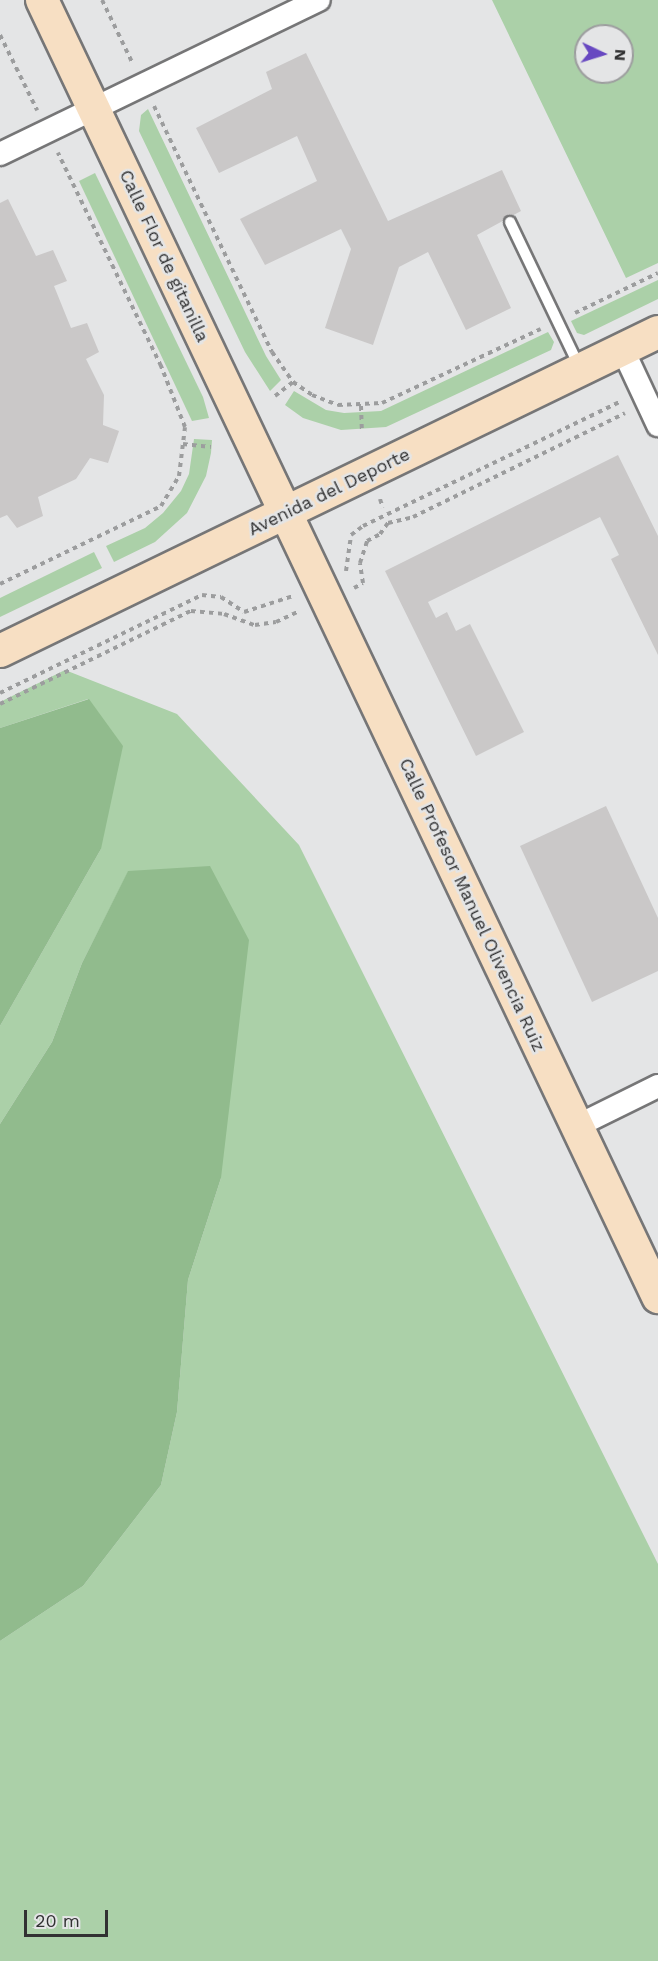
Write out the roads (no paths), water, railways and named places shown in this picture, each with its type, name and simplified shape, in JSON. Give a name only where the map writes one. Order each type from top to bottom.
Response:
[{"type":"street","name":"Calle Flor de gitanilla","points":[[42,0],[286,513]]},
{"type":"street","points":[[0,154],[319,0]]},
{"type":"street","name":"Avenida del Deporte","points":[[0,651],[658,332]]},
{"type":"street","points":[[622,350],[658,425]]},
{"type":"street","name":"Calle Profesor Manuel Olivencia Ruiz","points":[[286,513],[658,1297]]},
{"type":"street","points":[[577,1126],[658,1086]]},
{"type":"lane","points":[[510,222],[581,370]]}]
